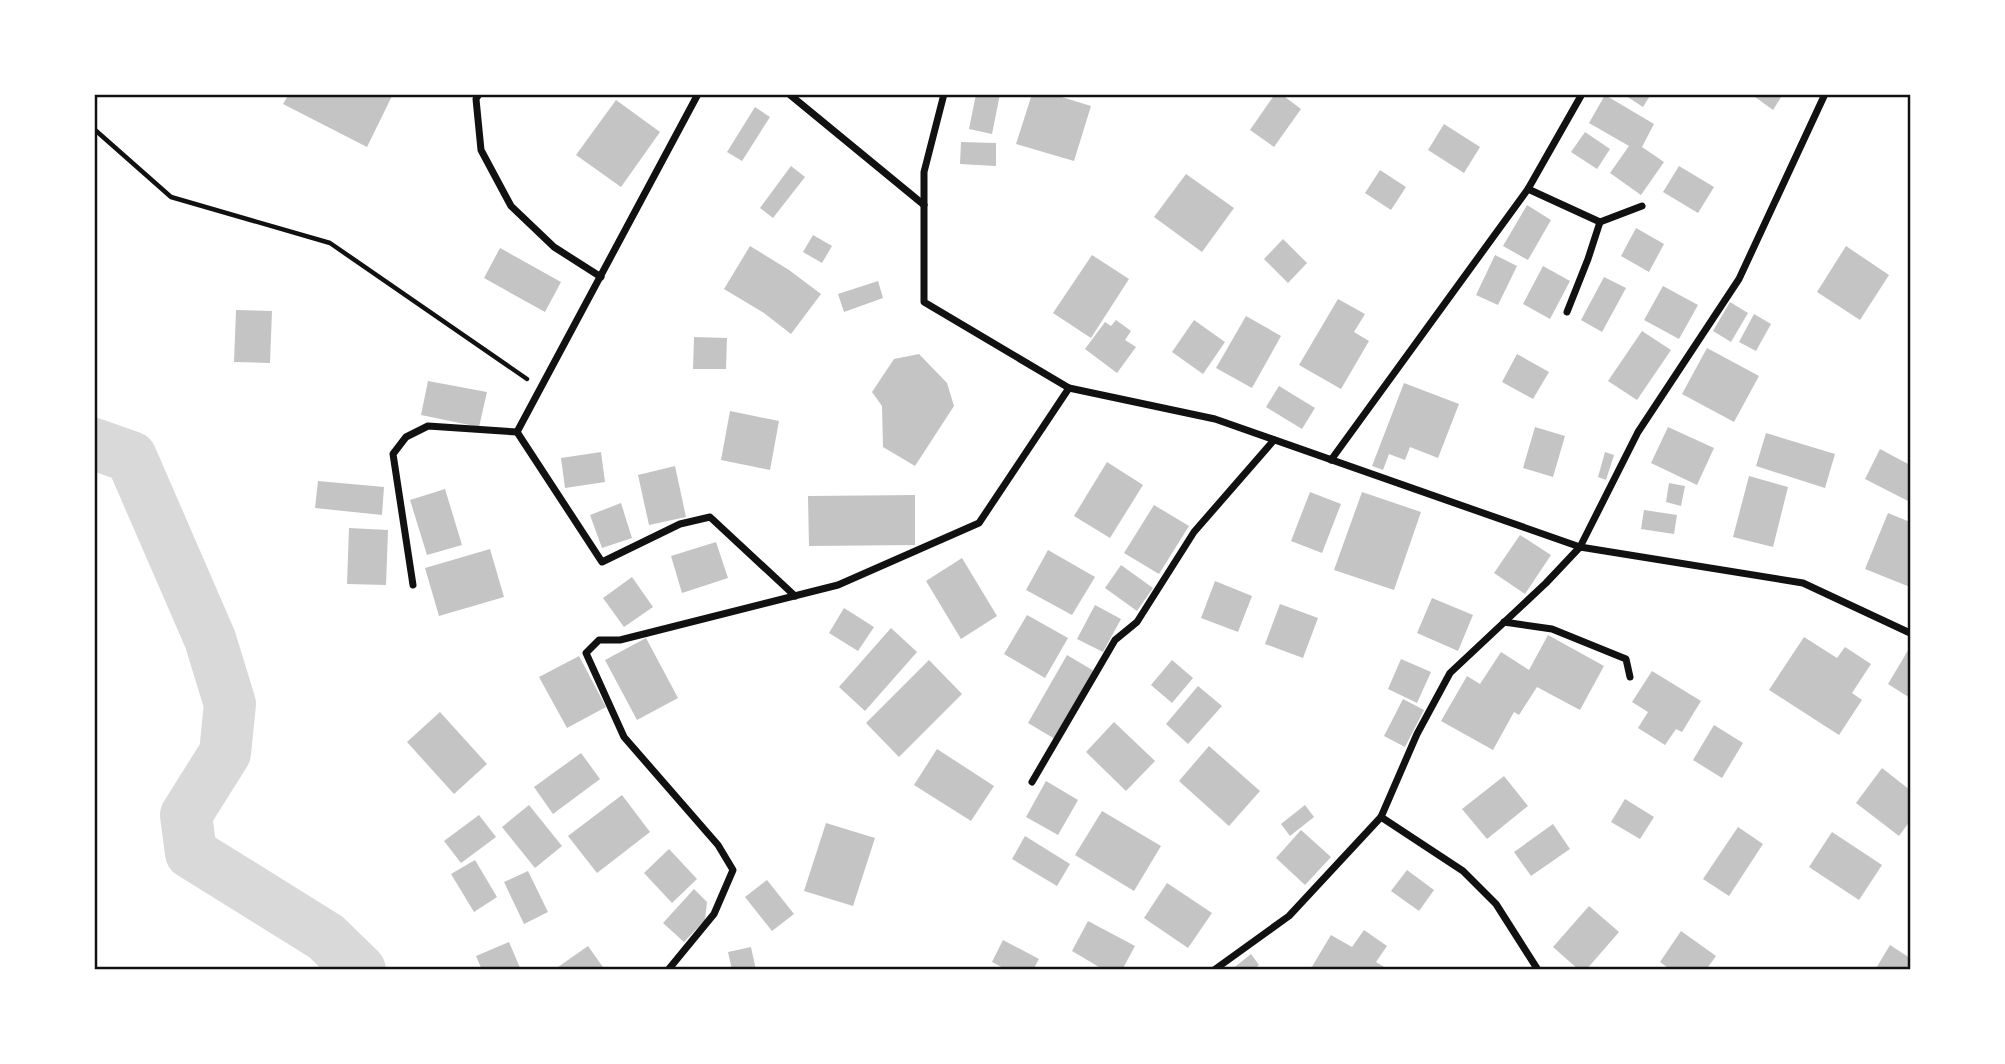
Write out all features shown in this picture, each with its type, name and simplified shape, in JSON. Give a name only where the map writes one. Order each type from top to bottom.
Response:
[{"type":"street","points":[[480,94],[476,99],[481,150],[511,206],[554,247],[601,277]]},
{"type":"street","points":[[517,432],[698,94]]},
{"type":"street","points":[[789,94],[924,205]]},
{"type":"street","points":[[944,94],[924,172],[924,302],[1069,388],[1215,419],[1580,547],[1803,583],[1910,633]]},
{"type":"street","points":[[1331,460],[1528,189],[1582,94]]},
{"type":"street","points":[[1214,970],[1289,916],[1381,817],[1416,734],[1450,673],[1580,547],[1638,432],[1739,279],[1825,94]]},
{"type":"street","points":[[1528,189],[1600,222],[1642,206]]},
{"type":"street","points":[[1567,312],[1600,222]]},
{"type":"street","points":[[668,970],[714,914],[733,870],[718,845],[624,737],[586,653],[599,640],[620,640],[838,585],[979,523],[1069,388]]},
{"type":"street","points":[[413,585],[393,454],[405,437],[428,426],[517,432]]},
{"type":"street","points":[[517,432],[602,562],[680,524],[710,517],[795,596]]},
{"type":"street","points":[[1032,782],[1115,640],[1137,622],[1194,532],[1274,440]]},
{"type":"street","points":[[1504,622],[1552,629],[1626,659],[1630,677]]},
{"type":"street","points":[[1381,817],[1463,871],[1496,904],[1538,970]]},
{"type":"path","points":[[94,129],[171,197],[330,243],[541,388]]},
{"type":"building","points":[[289,94],[393,94],[367,147],[283,104]]},
{"type":"building","points":[[976,94],[1000,94],[992,134],[969,129]]},
{"type":"building","points":[[1032,94],[1052,94],[1091,106],[1074,161],[1016,144]]},
{"type":"building","points":[[1275,94],[1281,94],[1301,109],[1274,147],[1250,130]]},
{"type":"building","points":[[1623,94],[1651,94],[1643,107]]},
{"type":"building","points":[[1751,94],[1783,94],[1773,110]]},
{"type":"building","points":[[1605,95],[1654,124],[1642,147],[1664,162],[1641,195],[1610,173],[1629,146],[1589,123]]},
{"type":"building","points":[[616,100],[660,132],[621,187],[576,155]]},
{"type":"building","points":[[755,107],[770,117],[742,161],[727,152]]},
{"type":"building","points":[[1444,124],[1480,147],[1464,173],[1428,150]]},
{"type":"building","points":[[1585,132],[1610,149],[1597,169],[1571,152]]},
{"type":"building","points":[[961,142],[996,143],[996,166],[960,164]]},
{"type":"building","points":[[791,166],[805,177],[773,218],[760,208]]},
{"type":"building","points":[[1679,166],[1714,187],[1698,213],[1663,192]]},
{"type":"building","points":[[1380,170],[1406,187],[1391,210],[1365,193]]},
{"type":"building","points":[[1186,174],[1234,208],[1202,252],[1154,217]]},
{"type":"building","points":[[1527,205],[1551,220],[1528,260],[1503,246]]},
{"type":"building","points":[[1636,228],[1664,244],[1649,272],[1621,256]]},
{"type":"building","points":[[813,235],[832,246],[822,263],[803,252]]},
{"type":"building","points":[[1283,239],[1307,263],[1288,283],[1264,259]]},
{"type":"building","points":[[750,246],[821,294],[791,334],[764,313],[724,289]]},
{"type":"building","points":[[1846,246],[1889,275],[1860,320],[1817,292]]},
{"type":"building","points":[[500,248],[561,282],[545,312],[484,278]]},
{"type":"building","points":[[1092,255],[1129,279],[1091,338],[1053,313]]},
{"type":"building","points":[[1495,255],[1517,266],[1498,305],[1476,295]]},
{"type":"building","points":[[1543,266],[1570,281],[1550,319],[1523,304]]},
{"type":"building","points":[[1604,277],[1626,288],[1602,332],[1581,320]]},
{"type":"building","points":[[878,281],[883,298],[844,312],[838,294]]},
{"type":"building","points":[[1663,286],[1698,305],[1679,339],[1644,320]]},
{"type":"building","points":[[1338,299],[1365,314],[1354,332],[1369,341],[1341,389],[1299,365]]},
{"type":"building","points":[[1730,302],[1748,313],[1731,342],[1713,331]]},
{"type":"building","points":[[236,310],[272,311],[270,363],[234,362]]},
{"type":"building","points":[[1754,314],[1771,324],[1756,351],[1739,342]]},
{"type":"building","points":[[1246,316],[1281,336],[1252,388],[1216,368]]},
{"type":"building","points":[[1116,320],[1131,331],[1125,340],[1136,347],[1117,373],[1085,349],[1105,322],[1111,326]]},
{"type":"building","points":[[1194,320],[1225,342],[1203,374],[1172,352]]},
{"type":"building","points":[[1642,331],[1671,350],[1637,400],[1608,381]]},
{"type":"building","points":[[694,337],[727,338],[726,369],[693,369]]},
{"type":"building","points":[[1707,348],[1759,376],[1734,422],[1682,394]]},
{"type":"building","points":[[919,354],[947,383],[954,406],[915,466],[883,447],[882,406],[872,392],[894,359]]},
{"type":"building","points":[[1517,354],[1549,372],[1533,399],[1502,382]]},
{"type":"building","points":[[428,381],[487,392],[479,427],[421,415]]},
{"type":"building","points":[[1404,383],[1459,404],[1438,458],[1410,447],[1405,460],[1389,454],[1383,470],[1372,466]]},
{"type":"building","points":[[1279,386],[1315,408],[1302,429],[1266,407]]},
{"type":"building","points":[[730,411],[779,421],[770,470],[721,460]]},
{"type":"building","points":[[1535,427],[1565,436],[1553,477],[1523,468]]},
{"type":"building","points":[[1668,427],[1714,448],[1697,485],[1651,463]]},
{"type":"building","points":[[1766,433],[1835,454],[1825,488],[1756,466]]},
{"type":"building","points":[[1880,449],[1910,465],[1910,502],[1865,479]]},
{"type":"building","points":[[601,452],[605,482],[565,488],[561,458]]},
{"type":"building","points":[[1605,452],[1614,455],[1606,480],[1598,477]]},
{"type":"building","points":[[1107,462],[1143,485],[1110,538],[1074,516]]},
{"type":"building","points":[[675,466],[686,517],[649,525],[638,475]]},
{"type":"building","points":[[1749,476],[1788,487],[1773,547],[1733,537]]},
{"type":"building","points":[[318,481],[384,487],[382,515],[315,508]]},
{"type":"building","points":[[1669,483],[1685,486],[1681,506],[1666,502]]},
{"type":"building","points":[[445,489],[462,545],[427,555],[410,500]]},
{"type":"building","points":[[1310,492],[1341,504],[1322,553],[1291,541]]},
{"type":"building","points":[[1362,492],[1421,512],[1394,590],[1334,570]]},
{"type":"building","points":[[915,495],[915,545],[809,546],[808,496]]},
{"type":"building","points":[[621,503],[632,538],[602,548],[590,515]]},
{"type":"building","points":[[1154,505],[1189,526],[1159,574],[1124,553]]},
{"type":"building","points":[[1644,510],[1677,515],[1674,534],[1641,529]]},
{"type":"building","points":[[1888,513],[1910,522],[1910,587],[1865,569]]},
{"type":"building","points":[[349,528],[388,530],[386,585],[347,584]]},
{"type":"building","points":[[1520,535],[1551,555],[1525,594],[1494,573]]},
{"type":"building","points":[[716,542],[728,578],[682,593],[671,556]]},
{"type":"building","points":[[490,549],[504,597],[439,616],[425,568]]},
{"type":"building","points":[[1048,550],[1095,577],[1072,615],[1026,590]]},
{"type":"building","points":[[962,558],[997,616],[961,639],[926,581]]},
{"type":"building","points":[[1121,565],[1153,588],[1137,611],[1105,588]]},
{"type":"building","points":[[632,577],[653,607],[624,627],[603,598]]},
{"type":"building","points":[[1215,581],[1252,596],[1238,632],[1201,618]]},
{"type":"building","points":[[1432,598],[1473,615],[1458,651],[1417,633]]},
{"type":"building","points":[[1280,604],[1318,618],[1303,658],[1265,644]]},
{"type":"building","points":[[1095,605],[1121,619],[1103,652],[1077,639]]},
{"type":"building","points":[[844,608],[874,627],[858,651],[829,633]]},
{"type":"building","points":[[1027,615],[1068,638],[1045,678],[1004,654]]},
{"type":"building","points":[[891,628],[917,652],[865,711],[839,687]]},
{"type":"building","points":[[1548,635],[1604,666],[1580,710],[1537,687],[1519,715],[1514,712],[1493,750],[1441,721],[1467,676],[1480,684],[1501,652],[1529,670]]},
{"type":"building","points":[[1804,637],[1837,658],[1845,647],[1871,664],[1852,693],[1862,700],[1839,735],[1769,690]]},
{"type":"building","points":[[646,638],[678,698],[637,720],[605,660]]},
{"type":"building","points":[[1910,647],[1910,698],[1888,684]]},
{"type":"building","points":[[1067,655],[1094,671],[1055,739],[1028,723]]},
{"type":"building","points":[[579,656],[606,707],[567,728],[539,677]]},
{"type":"building","points":[[1401,659],[1431,672],[1417,703],[1388,689]]},
{"type":"building","points":[[929,660],[962,694],[899,757],[866,723]]},
{"type":"building","points":[[1172,660],[1193,678],[1172,703],[1151,685]]},
{"type":"building","points":[[1652,671],[1701,701],[1682,732],[1676,729],[1665,745],[1638,728],[1648,712],[1632,702]]},
{"type":"building","points":[[1198,686],[1222,706],[1188,744],[1166,724]]},
{"type":"building","points":[[1403,699],[1424,710],[1405,747],[1384,736]]},
{"type":"building","points":[[440,712],[487,764],[454,794],[407,742]]},
{"type":"building","points":[[1114,722],[1155,761],[1126,791],[1086,752]]},
{"type":"building","points":[[1714,725],[1743,743],[1722,778],[1693,760]]},
{"type":"building","points":[[1209,746],[1260,791],[1229,826],[1179,781]]},
{"type":"building","points":[[937,749],[994,786],[971,821],[914,785]]},
{"type":"building","points":[[581,753],[600,779],[553,814],[534,787]]},
{"type":"building","points":[[1882,768],[1910,790],[1910,821],[1899,836],[1856,803]]},
{"type":"building","points":[[1504,776],[1528,806],[1487,839],[1462,809]]},
{"type":"building","points":[[1046,781],[1078,800],[1058,835],[1026,817]]},
{"type":"building","points":[[622,795],[650,832],[597,873],[568,836]]},
{"type":"building","points":[[1625,799],[1654,817],[1640,839],[1611,822]]},
{"type":"building","points":[[529,805],[562,846],[535,868],[502,827]]},
{"type":"building","points":[[1305,805],[1314,817],[1290,836],[1281,824]]},
{"type":"building","points":[[1102,811],[1161,846],[1134,891],[1075,855]]},
{"type":"building","points":[[479,815],[496,837],[461,863],[444,841]]},
{"type":"building","points":[[826,823],[875,838],[853,906],[804,891]]},
{"type":"building","points":[[1553,824],[1570,849],[1531,876],[1514,852]]},
{"type":"building","points":[[1738,827],[1763,844],[1729,896],[1703,879]]},
{"type":"building","points":[[1301,830],[1331,857],[1305,885],[1276,858]]},
{"type":"building","points":[[1832,832],[1882,865],[1859,900],[1809,867]]},
{"type":"building","points":[[1025,836],[1070,864],[1057,886],[1012,859]]},
{"type":"building","points":[[669,849],[697,879],[672,903],[644,873]]},
{"type":"building","points":[[475,860],[497,897],[474,912],[451,874]]},
{"type":"building","points":[[1407,870],[1434,890],[1419,911],[1391,891]]},
{"type":"building","points":[[528,871],[548,912],[524,924],[504,882]]},
{"type":"building","points":[[767,880],[794,914],[772,931],[745,897]]},
{"type":"building","points":[[1167,883],[1212,913],[1188,948],[1144,918]]},
{"type":"building","points":[[694,889],[707,902],[705,920],[684,942],[663,923]]},
{"type":"building","points":[[1589,906],[1619,932],[1586,970],[1579,970],[1553,947]]},
{"type":"building","points":[[1088,921],[1135,946],[1122,970],[1104,970],[1072,951]]},
{"type":"building","points":[[1364,930],[1387,946],[1376,962],[1389,970],[1310,970],[1331,935],[1352,947]]},
{"type":"building","points":[[1681,931],[1716,956],[1706,970],[1671,970],[1660,962]]},
{"type":"building","points":[[1003,940],[1039,959],[1033,970],[1007,970],[992,962]]},
{"type":"building","points":[[509,942],[521,970],[482,970],[476,956]]},
{"type":"building","points":[[1890,945],[1910,958],[1910,970],[1875,970]]},
{"type":"building","points":[[588,946],[605,970],[560,970],[558,967]]},
{"type":"building","points":[[751,947],[756,970],[732,970],[728,952]]},
{"type":"building","points":[[1251,954],[1259,965],[1253,970],[1231,970]]},
{"type":"waterway","points":[[94,444],[131,457],[210,639],[230,704],[225,753],[186,815],[191,853],[326,937],[360,970]]}]
